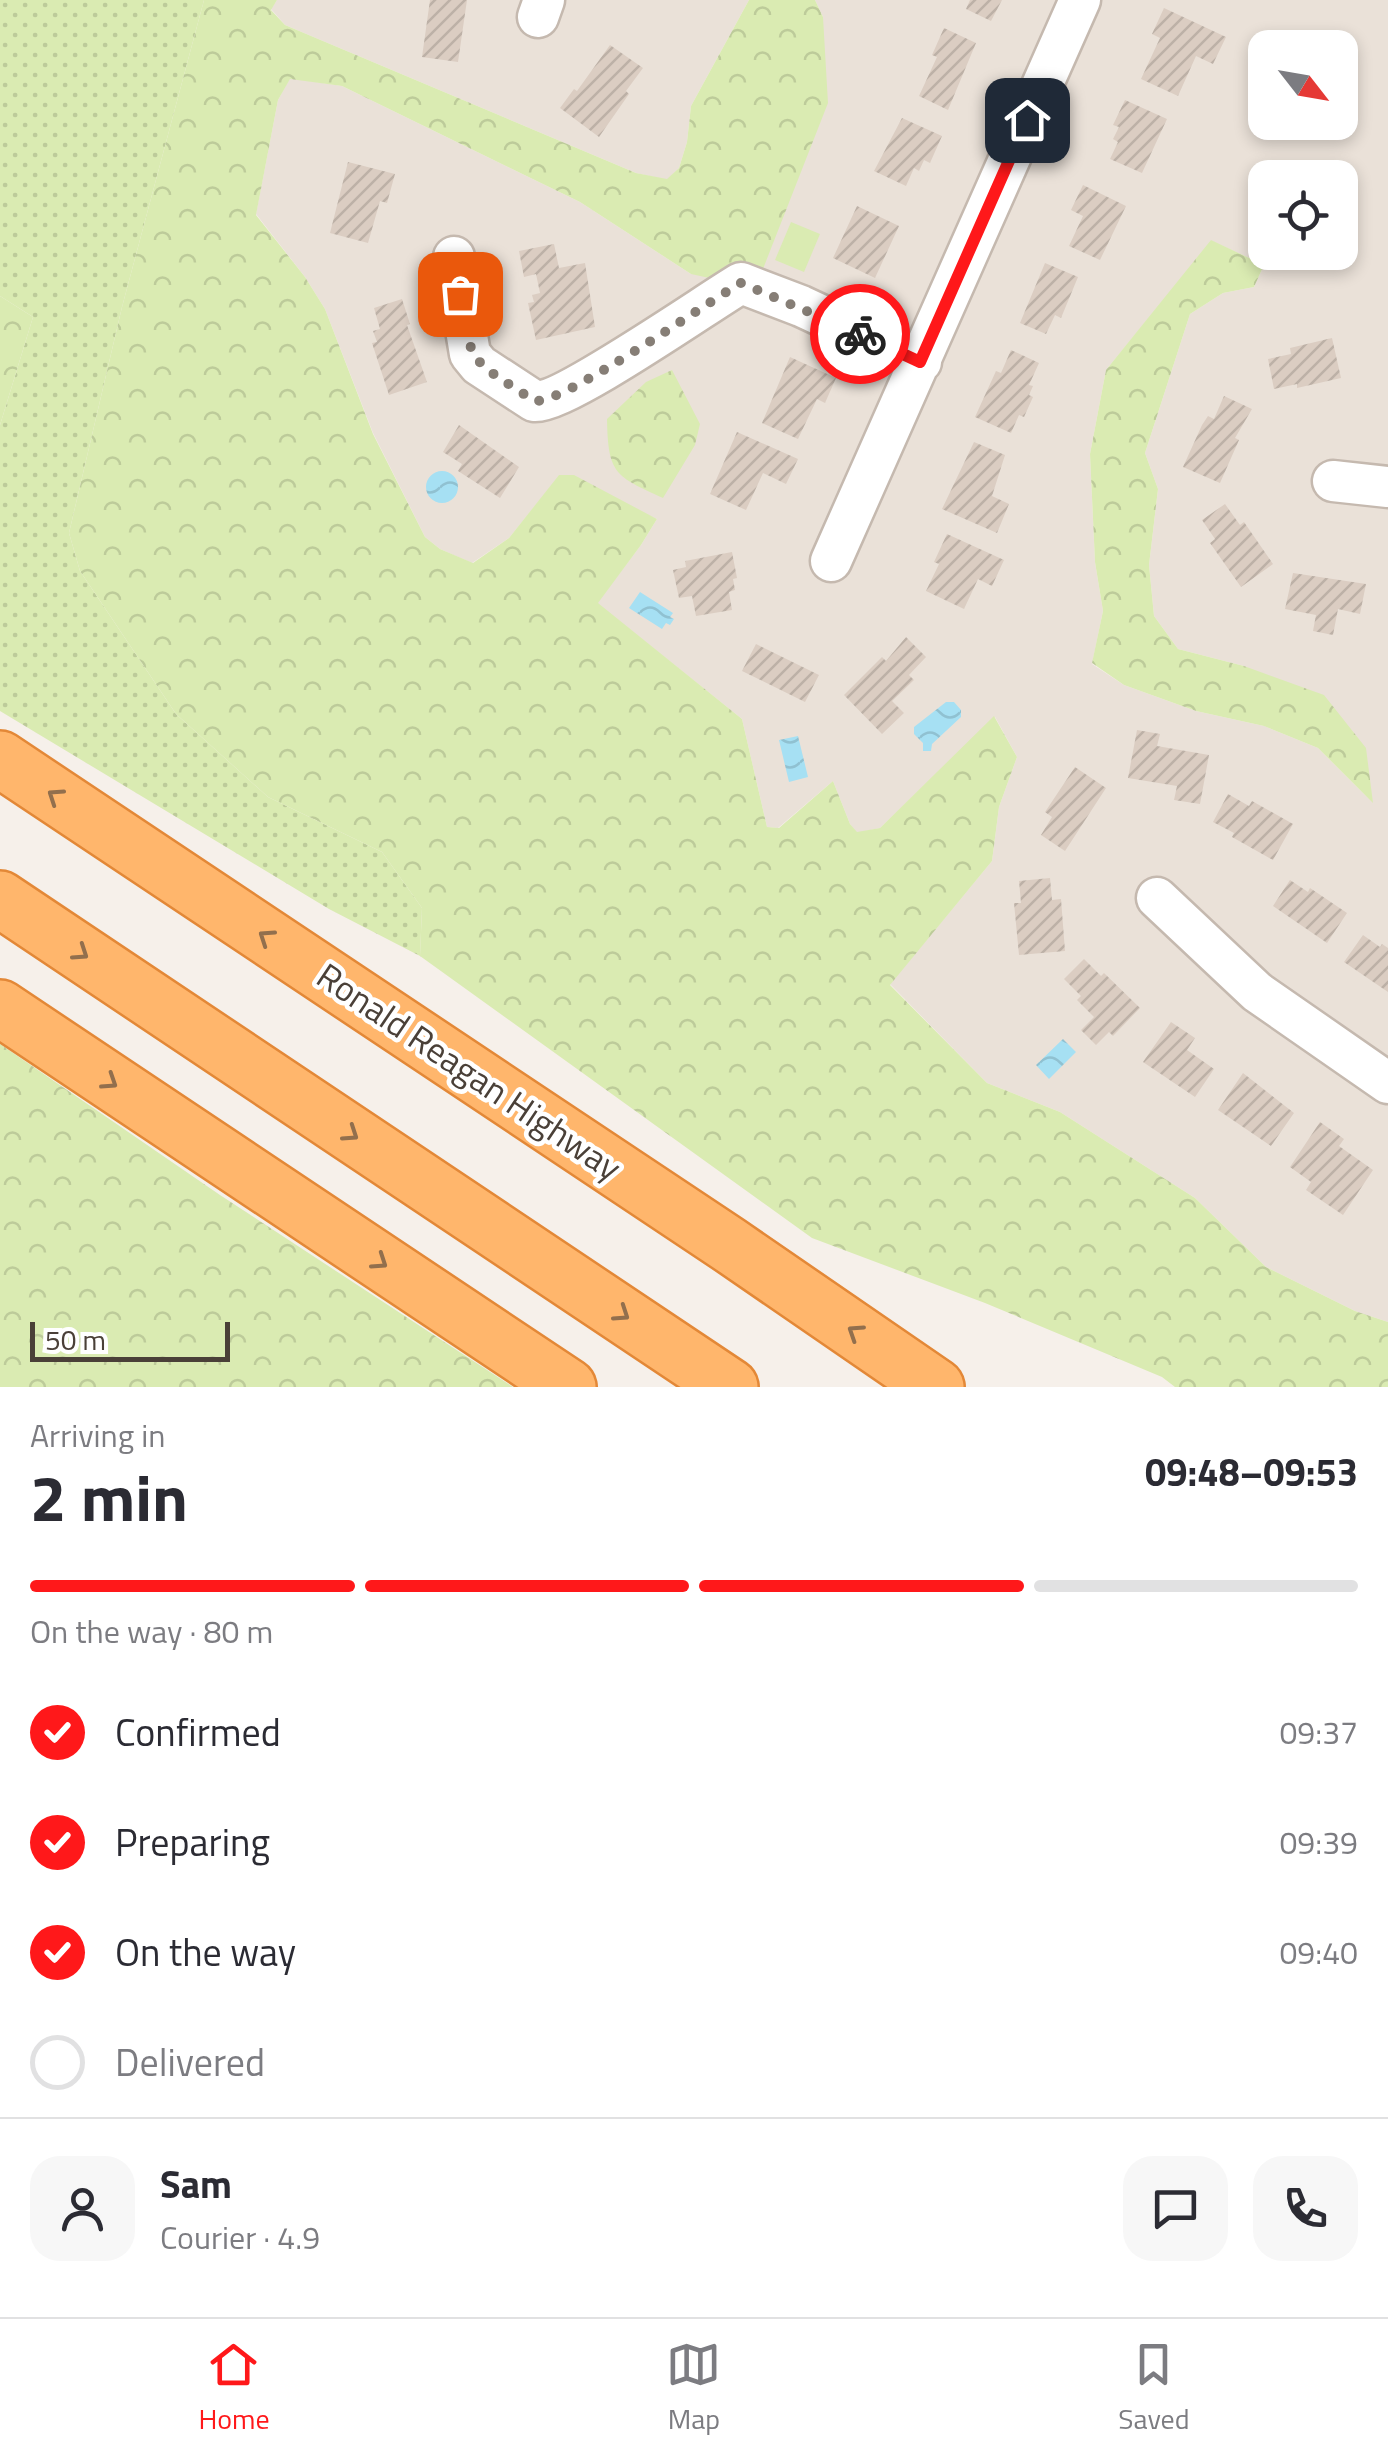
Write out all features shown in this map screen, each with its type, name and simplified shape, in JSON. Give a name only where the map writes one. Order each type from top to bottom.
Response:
[{"type":"highway","name":"Ronald Reagan Highway","points":[[0,760],[932,1382]]},
{"type":"highway","points":[[0,899],[730,1387]]},
{"type":"highway","points":[[0,1008],[568,1387]]},
{"type":"street","points":[[832,561],[1080,0]]},
{"type":"street","points":[[454,257],[470,354],[479,365],[534,401],[543,402],[586,380],[741,283],[801,306],[920,362]]},
{"type":"street","points":[[1333,481],[1388,488]]},
{"type":"street","points":[[1157,898],[1257,992],[1388,1083]]},
{"type":"shaded area","points":[[277,0],[749,0],[691,106],[679,168],[667,180],[636,173],[285,25],[271,9]]},
{"type":"shaded area","points":[[815,0],[1388,0],[1388,1322],[1355,1311],[1266,1267],[1195,1198],[1060,1112],[987,1083],[890,984],[992,861],[999,807],[1017,757],[995,717],[880,828],[857,833],[833,781],[778,828],[767,827],[742,719],[597,603],[657,519],[560,475],[509,538],[472,563],[440,549],[425,537],[373,433],[325,309],[256,214],[278,100],[290,78],[342,86],[580,202],[691,274],[728,267],[823,17]],"holes":[[[1248,160],[1358,160],[1358,270],[1262,270],[1254,287],[1223,293],[1190,314],[1145,453],[1158,489],[1149,565],[1154,616],[1178,649],[1244,666],[1371,801],[1318,748],[1264,726],[1196,711],[1124,685],[1092,664],[1103,611],[1095,562],[1090,454],[1106,370],[1212,241],[1248,258]]]},
{"type":"green space","points":[[0,0],[204,0],[122,307],[69,533],[80,571],[176,714],[268,797],[382,852],[422,908],[420,956],[329,909],[0,711],[0,425],[33,317],[0,296]]},
{"type":"green space","points":[[204,0],[277,0],[271,10],[285,25],[636,173],[667,179],[679,168],[691,106],[749,0],[815,0],[823,17],[828,103],[761,274],[728,267],[723,281],[691,274],[580,202],[342,86],[290,79],[278,100],[256,215],[325,309],[373,434],[425,537],[440,549],[473,563],[509,538],[559,475],[574,475],[657,519],[598,603],[742,719],[767,827],[779,828],[833,781],[857,832],[880,828],[994,716],[1017,757],[999,807],[992,861],[890,985],[987,1083],[1060,1112],[1195,1198],[1266,1267],[1355,1311],[1388,1322],[1388,1387],[1175,1387],[1162,1377],[985,1303],[812,1238],[420,956],[422,908],[382,852],[268,797],[176,714],[80,571],[69,533],[122,307]]},
{"type":"green space","points":[[791,222],[820,234],[804,272],[775,260]]},
{"type":"green space","points":[[1211,240],[1248,257],[1248,270],[1262,270],[1254,287],[1223,293],[1190,314],[1145,453],[1158,489],[1149,565],[1154,616],[1178,649],[1244,666],[1324,695],[1366,748],[1373,803],[1318,748],[1264,726],[1196,711],[1124,685],[1092,663],[1103,611],[1095,562],[1090,454],[1106,370]]},
{"type":"green space","points":[[0,296],[33,317],[0,425]]},
{"type":"green space","points":[[672,370],[700,424],[695,445],[663,498],[617,471],[609,451],[607,419],[646,382]]},
{"type":"green space","points":[[0,1044],[220,1195],[513,1387],[0,1387]]},
{"type":"water","points":[[442,471],[453,476],[458,487],[453,498],[442,503],[431,498],[426,487],[431,476]]},
{"type":"water","points":[[640,592],[673,613],[670,625],[666,623],[662,629],[629,608]]},
{"type":"water","points":[[946,702],[954,702],[961,717],[932,744],[931,751],[923,751],[914,727]]},
{"type":"water","points":[[798,736],[808,777],[789,782],[779,740]]},
{"type":"water","points":[[1063,1039],[1076,1052],[1049,1079],[1036,1065]]},
{"type":"building","points":[[430,0],[467,0],[458,62],[422,57]]},
{"type":"building","points":[[970,0],[1002,0],[991,21],[966,9]]},
{"type":"building","points":[[1164,8],[1226,37],[1213,64],[1196,56],[1178,96],[1141,79],[1160,38],[1152,34]]},
{"type":"building","points":[[944,28],[976,43],[948,110],[919,96],[937,57],[932,55]]},
{"type":"building","points":[[610,45],[643,68],[599,137],[560,108]]},
{"type":"building","points":[[1125,100],[1167,119],[1142,173],[1110,159],[1118,142],[1113,139],[1119,127],[1113,125]]},
{"type":"building","points":[[902,118],[942,136],[930,163],[924,160],[919,171],[914,168],[906,186],[874,171]]},
{"type":"building","points":[[348,162],[395,174],[387,203],[380,201],[368,243],[330,233]]},
{"type":"building","points":[[1083,185],[1126,206],[1100,260],[1069,246],[1083,216],[1071,210]]},
{"type":"building","points":[[857,206],[899,226],[875,278],[833,258]]},
{"type":"building","points":[[554,244],[559,268],[585,263],[595,327],[536,340],[528,303],[534,302],[532,295],[540,293],[536,274],[524,277],[519,251]]},
{"type":"building","points":[[1045,263],[1078,277],[1061,318],[1055,315],[1046,334],[1020,323]]},
{"type":"building","points":[[402,299],[427,382],[389,395],[372,343],[377,342],[373,331],[380,329],[374,308]]},
{"type":"building","points":[[1332,338],[1341,378],[1274,389],[1268,359],[1291,354],[1290,348]]},
{"type":"building","points":[[1011,350],[1039,363],[1029,385],[1033,386],[1029,395],[1033,397],[1011,433],[975,417],[996,371],[1001,373]]},
{"type":"building","points":[[790,357],[836,378],[825,403],[817,399],[798,439],[762,423]]},
{"type":"building","points":[[1224,396],[1252,409],[1235,438],[1239,440],[1220,483],[1183,467],[1202,425],[1208,416],[1214,419]]},
{"type":"building","points":[[459,425],[519,467],[500,498],[458,471],[462,464],[443,452]]},
{"type":"building","points":[[737,432],[798,459],[786,484],[763,473],[746,510],[710,494]]},
{"type":"building","points":[[974,442],[1005,455],[992,496],[1009,504],[997,533],[942,509]]},
{"type":"building","points":[[1225,504],[1240,525],[1244,522],[1273,564],[1241,587],[1210,543],[1215,539],[1202,520]]},
{"type":"building","points":[[947,534],[1004,560],[992,586],[978,579],[964,609],[926,591]]},
{"type":"building","points":[[732,552],[737,578],[733,579],[735,590],[729,592],[732,610],[696,616],[692,596],[679,598],[673,570],[686,567],[685,561]]},
{"type":"building","points":[[1293,573],[1366,584],[1360,614],[1338,609],[1333,635],[1313,631],[1316,615],[1285,609]]},
{"type":"building","points":[[906,637],[926,657],[909,675],[914,680],[892,701],[904,713],[882,734],[844,695],[882,657],[886,661]]},
{"type":"building","points":[[756,644],[819,675],[805,702],[742,671]]},
{"type":"building","points":[[1137,730],[1160,734],[1157,746],[1209,755],[1200,804],[1174,800],[1177,786],[1128,778]]},
{"type":"building","points":[[1075,767],[1106,788],[1065,851],[1041,835],[1052,817],[1045,812]]},
{"type":"building","points":[[1228,794],[1249,806],[1252,801],[1293,824],[1273,860],[1213,822]]},
{"type":"building","points":[[1050,878],[1052,900],[1061,899],[1065,951],[1019,955],[1014,903],[1021,903],[1019,881]]},
{"type":"building","points":[[1290,880],[1308,892],[1310,888],[1347,913],[1327,943],[1273,906]]},
{"type":"building","points":[[1363,935],[1388,948],[1388,992],[1344,962]]},
{"type":"building","points":[[1084,959],[1140,1008],[1113,1036],[1109,1032],[1096,1045],[1081,1030],[1094,1017],[1064,979]]},
{"type":"building","points":[[1171,1022],[1195,1038],[1187,1050],[1214,1069],[1195,1097],[1143,1062]]},
{"type":"building","points":[[1243,1073],[1294,1113],[1271,1146],[1218,1110]]},
{"type":"building","points":[[1320,1122],[1344,1139],[1339,1146],[1373,1170],[1343,1215],[1306,1190],[1311,1182],[1290,1167]]},
{"type":"way so far","points":[[460,294],[470,354],[479,365],[534,401],[543,402],[586,380],[741,283],[860,334]]},
{"type":"route","points":[[860,334],[920,362],[1027,120]]}]
